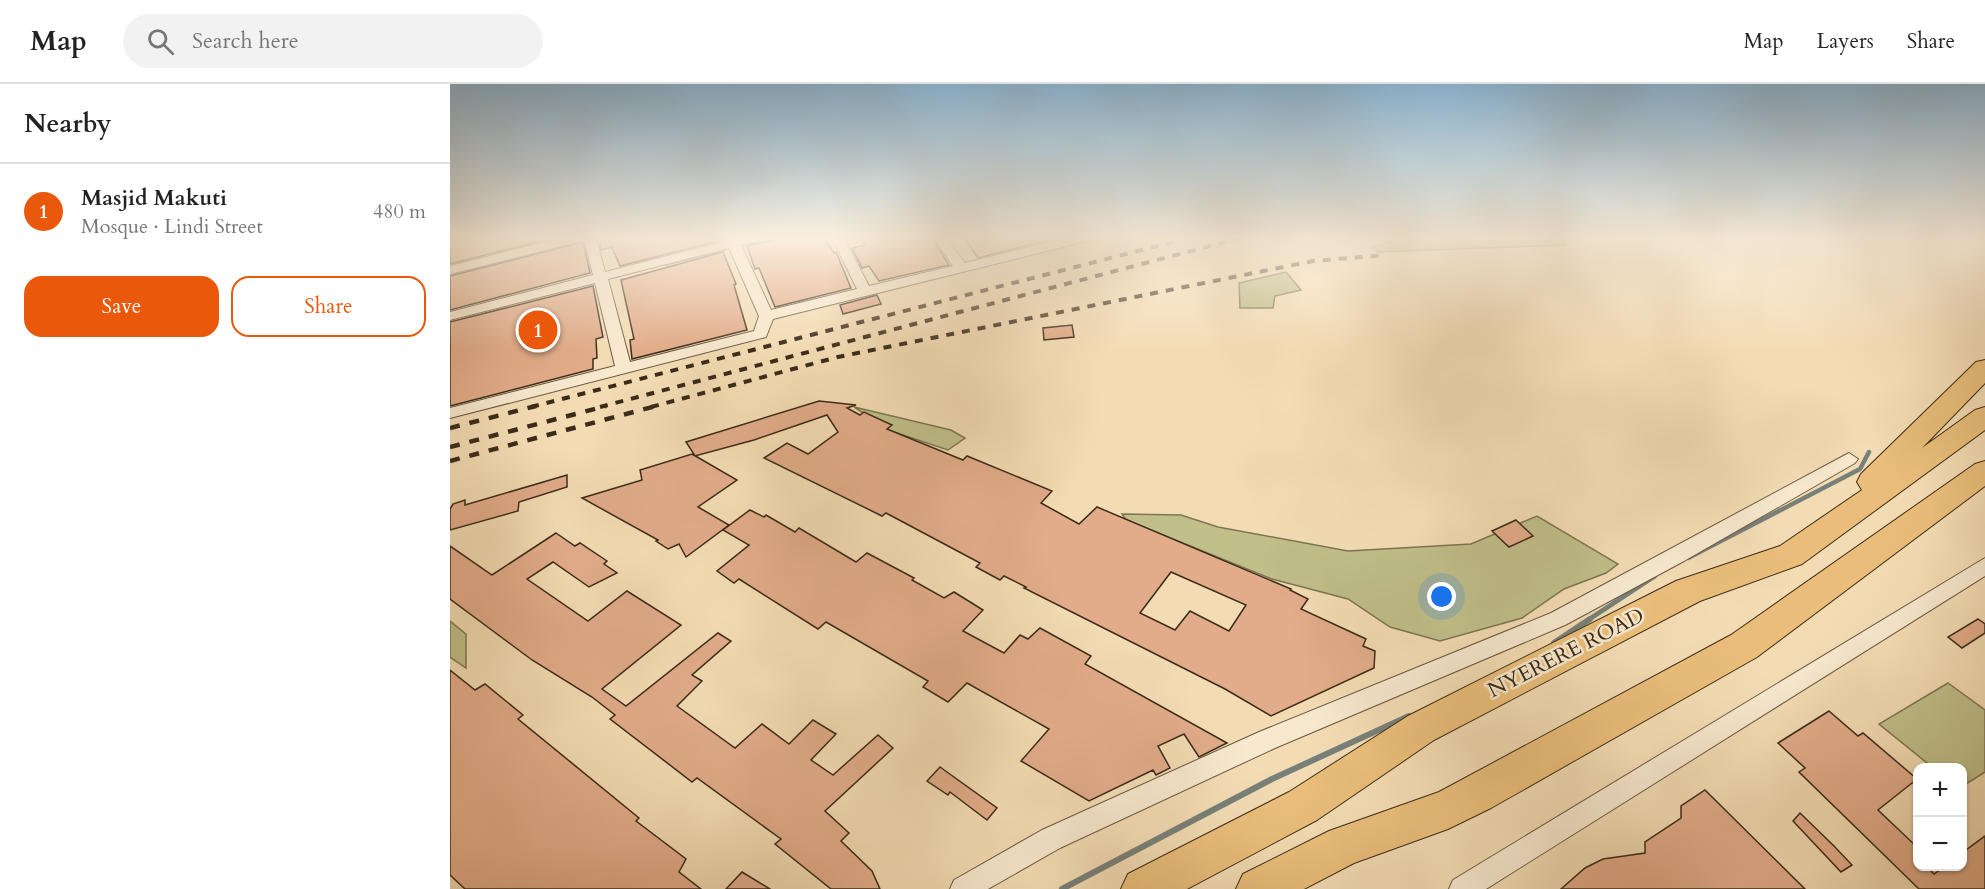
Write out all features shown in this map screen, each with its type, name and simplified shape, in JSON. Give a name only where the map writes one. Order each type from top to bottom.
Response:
[{"type":"highway","points":[[1825,532],[1947,404],[1985,368]]},
{"type":"highway","name":"NYERERE ROAD","points":[[1143,889],[1303,807],[1420,728],[1688,591],[1791,555],[1956,439],[1985,416]]},
{"type":"highway","points":[[1258,889],[1344,846],[1448,808],[1477,794],[1744,646],[1985,471]]},
{"type":"highway","points":[[1822,588],[1921,536],[1985,497]]},
{"type":"street","points":[[450,316],[601,276],[624,370]]},
{"type":"street","points":[[450,413],[761,334],[766,316],[748,276]]},
{"type":"street","points":[[857,276],[865,292]]},
{"type":"street","points":[[766,316],[931,276]]},
{"type":"street","points":[[963,889],[1051,839],[1267,740],[1558,619],[1677,556],[1849,459]]},
{"type":"street","points":[[1462,889],[1985,566]]},
{"type":"shaded area","points":[[1271,276],[1289,276],[1301,290],[1275,296],[1273,308],[1240,308],[1239,283]]},
{"type":"shaded area","points":[[854,407],[951,430],[965,438],[948,450],[891,431]]},
{"type":"shaded area","points":[[1122,514],[1181,515],[1218,527],[1348,551],[1471,544],[1537,516],[1618,564],[1606,573],[1564,589],[1522,618],[1440,641],[1390,627],[1348,599],[1272,579],[1126,520]]},
{"type":"shaded area","points":[[450,621],[466,634],[466,668],[450,657]]},
{"type":"shaded area","points":[[1948,683],[1985,710],[1985,772],[1967,783],[1967,763],[1927,763],[1879,724]]},
{"type":"building","points":[[452,276],[580,276],[450,310]]},
{"type":"building","points":[[637,276],[733,276],[747,330],[632,359],[630,340],[634,339],[621,280]]},
{"type":"building","points":[[762,276],[846,276],[851,288],[775,307]]},
{"type":"building","points":[[875,276],[903,276],[879,281]]},
{"type":"building","points":[[593,286],[603,337],[596,339],[597,358],[593,359],[593,369],[450,406],[450,322]]},
{"type":"building","points":[[877,295],[881,304],[843,314],[840,305]]},
{"type":"building","points":[[1072,325],[1074,337],[1044,340],[1043,328]]},
{"type":"building","points":[[819,401],[856,405],[847,408],[860,415],[864,412],[892,425],[887,429],[963,460],[967,456],[1052,491],[1041,503],[1079,524],[1097,507],[1291,589],[1308,599],[1301,609],[1366,639],[1363,646],[1375,651],[1374,668],[1271,716],[1225,689],[1024,588],[1026,587],[1004,576],[1000,580],[976,567],[980,563],[886,513],[882,516],[764,458],[787,443],[808,454],[838,432],[827,415],[754,440],[695,456],[686,442]],"holes":[[[1171,572],[1246,605],[1229,631],[1190,611],[1175,630],[1140,613]]]},
{"type":"building","points":[[692,454],[737,480],[698,507],[729,525],[686,557],[679,544],[668,549],[656,541],[658,540],[582,498],[642,480],[640,470]]},
{"type":"building","points":[[567,475],[567,487],[519,502],[518,511],[450,530],[450,509],[453,504],[465,500],[465,505]]},
{"type":"building","points":[[750,510],[764,517],[766,515],[795,532],[799,528],[856,562],[867,553],[914,578],[912,580],[944,598],[954,592],[983,610],[963,631],[1004,653],[1020,635],[1028,639],[1040,628],[1091,656],[1085,664],[1227,743],[1199,757],[1184,734],[1158,746],[1170,768],[1156,775],[1153,770],[1089,801],[1021,761],[1049,729],[967,683],[948,702],[923,687],[928,681],[826,622],[818,629],[739,579],[734,583],[717,571],[749,545],[723,530]]},
{"type":"building","points":[[1516,520],[1533,536],[1509,547],[1492,531]]},
{"type":"building","points":[[556,533],[575,546],[580,543],[607,561],[604,564],[617,573],[589,587],[553,562],[527,579],[588,621],[627,591],[681,625],[602,689],[626,706],[718,633],[731,641],[692,675],[702,681],[677,706],[735,748],[762,724],[789,744],[813,720],[836,734],[811,760],[833,775],[878,735],[893,748],[825,811],[849,833],[841,841],[872,871],[880,889],[831,889],[775,844],[781,839],[697,778],[692,782],[610,719],[615,715],[592,697],[532,660],[450,599],[450,546],[492,575]]},
{"type":"building","points":[[1978,619],[1985,624],[1985,633],[1962,648],[1948,637]]},
{"type":"building","points":[[450,670],[475,690],[485,684],[523,715],[518,719],[639,818],[636,821],[686,859],[679,872],[701,889],[465,889],[450,875]]},
{"type":"building","points":[[1829,711],[1858,736],[1863,733],[1913,776],[1913,782],[1878,810],[1913,843],[1913,871],[1931,871],[1934,874],[1938,871],[1967,871],[1967,849],[1985,836],[1985,889],[1919,889],[1799,772],[1805,768],[1778,743]]},
{"type":"building","points":[[940,767],[997,808],[987,820],[950,792],[948,795],[927,781]]},
{"type":"building","points":[[1705,790],[1805,889],[1561,889],[1585,868],[1603,859],[1645,853],[1645,842],[1681,818],[1681,806]]},
{"type":"building","points":[[1800,813],[1852,865],[1841,872],[1793,821]]},
{"type":"building","points":[[742,872],[770,889],[726,889]]},
{"type":"waterway","points":[[1688,558],[1860,469],[1869,452]]},
{"type":"waterway","points":[[1588,620],[1655,576]]},
{"type":"waterway","points":[[1554,643],[1590,619]]},
{"type":"waterway","points":[[1062,889],[1272,779],[1409,716]]},
{"type":"railway","points":[[531,407],[1042,276]]},
{"type":"railway","points":[[600,407],[1098,276]]},
{"type":"railway","points":[[651,407],[838,357],[1241,276]]},
{"type":"railway","points":[[450,428],[536,406]]},
{"type":"railway","points":[[450,447],[606,406]]},
{"type":"railway","points":[[450,461],[656,406]]},
{"type":"place","name":"Masjid Makuti","points":[[538,330]]}]
